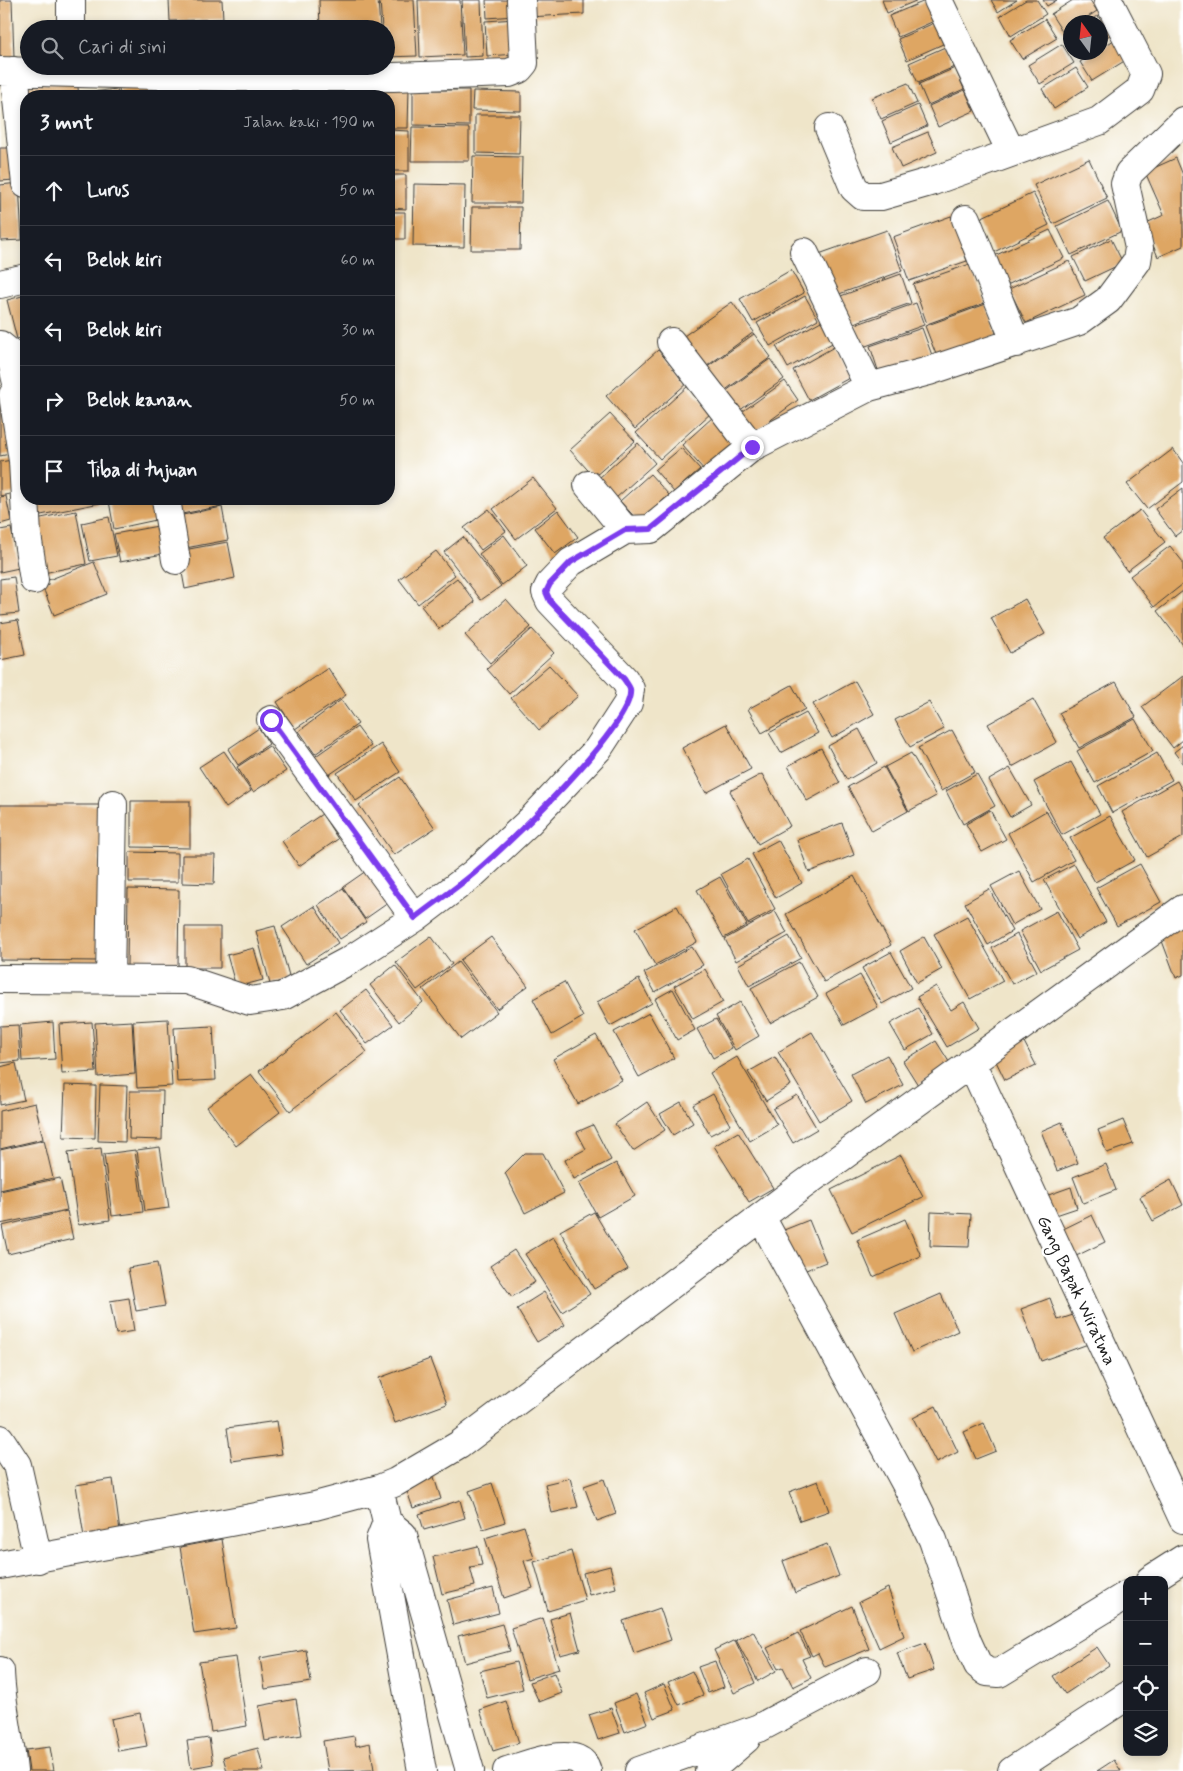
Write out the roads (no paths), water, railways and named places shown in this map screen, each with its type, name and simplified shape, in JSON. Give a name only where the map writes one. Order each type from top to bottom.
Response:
[{"type":"street","points":[[71,0],[71,20]]},
{"type":"street","points":[[216,75],[403,77],[509,73],[519,69],[524,63],[521,0]]},
{"type":"street","points":[[938,0],[1011,152]]},
{"type":"street","points":[[829,128],[854,188],[863,196],[881,196],[933,181],[1099,121],[1140,90],[1146,74],[1108,0]]},
{"type":"street","points":[[20,71],[7,71],[20,148]]},
{"type":"street","points":[[0,979],[187,980],[250,1001],[283,996],[350,960],[415,918],[473,874],[530,821],[598,749],[628,703],[630,689],[624,679],[550,601],[546,592],[550,584],[571,562],[625,530],[651,529],[752,447],[869,387],[929,371],[1016,343],[1079,320],[1108,300],[1137,261],[1139,248],[1125,184],[1129,173],[1183,121]]},
{"type":"street","points":[[966,219],[1016,343]]},
{"type":"street","points":[[804,252],[869,387]]},
{"type":"street","points":[[0,284],[20,279]]},
{"type":"street","points":[[671,342],[752,447]]},
{"type":"street","points":[[0,345],[10,353],[18,388],[13,395],[20,438]]},
{"type":"street","points":[[588,485],[625,530]]},
{"type":"street","points":[[26,505],[27,535],[34,580]]},
{"type":"street","points":[[167,505],[176,560]]},
{"type":"street","points":[[271,720],[415,918]]},
{"type":"street","points":[[110,980],[113,804]]},
{"type":"street","points":[[0,1565],[315,1506],[379,1490],[396,1482],[459,1445],[761,1217],[971,1062],[1183,910]]},
{"type":"street","name":"Gang Bapak Wiratma","points":[[971,1062],[1183,1519]]},
{"type":"street","points":[[761,1217],[907,1486],[932,1540],[967,1641],[978,1665],[986,1672],[999,1673],[1123,1597]]},
{"type":"street","points":[[0,1439],[17,1465],[38,1559]]},
{"type":"street","points":[[379,1490],[387,1522],[380,1540],[422,1771]]},
{"type":"street","points":[[387,1522],[403,1535],[470,1771]]},
{"type":"street","points":[[1156,1576],[1183,1559]]},
{"type":"street","points":[[0,1671],[1,1698],[11,1748],[13,1771]]},
{"type":"street","points":[[639,1771],[758,1728],[868,1671]]},
{"type":"street","points":[[1012,1771],[1123,1699]]},
{"type":"street","points":[[709,1771],[758,1728]]},
{"type":"street","points":[[507,1771],[565,1756],[580,1761],[587,1771]]}]
